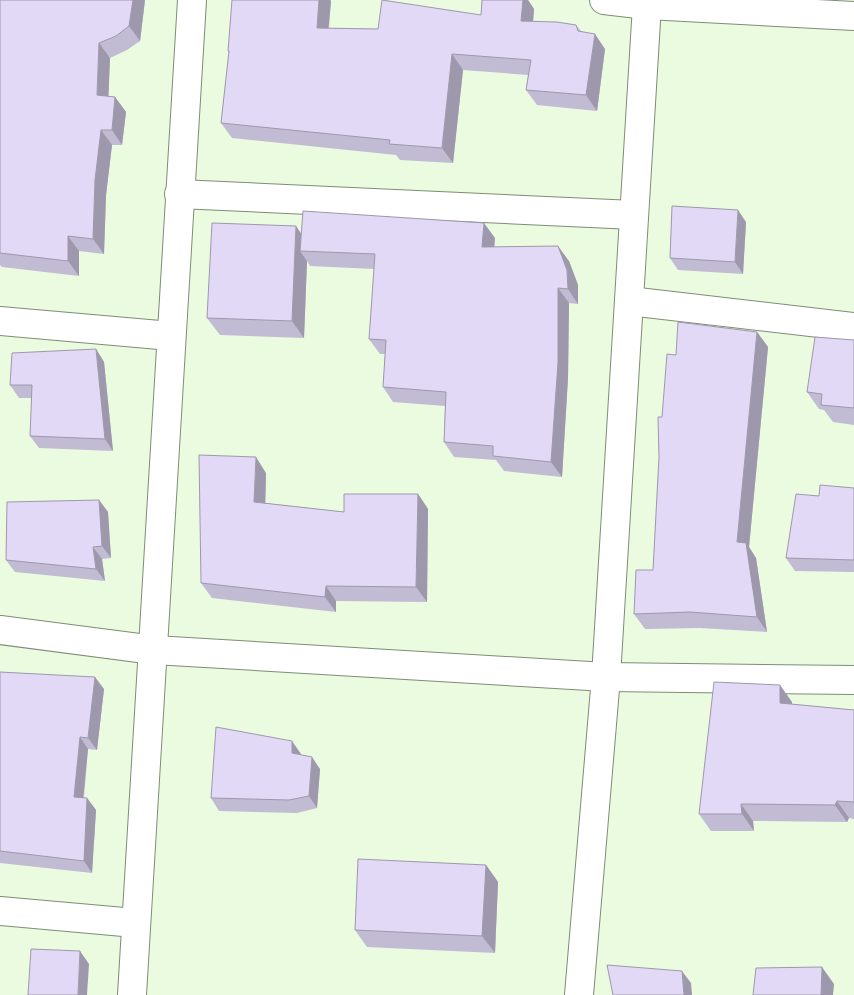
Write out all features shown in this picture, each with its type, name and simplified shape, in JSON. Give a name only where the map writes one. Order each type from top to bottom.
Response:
[{"type":"street","points":[[132,995],[192,0]]},
{"type":"street","points":[[604,0],[646,5],[854,16]]},
{"type":"street","points":[[579,995],[606,677],[646,5]]},
{"type":"street","points":[[179,194],[634,215]]},
{"type":"street","points":[[629,301],[854,327]]},
{"type":"street","points":[[0,321],[171,336]]},
{"type":"street","points":[[0,630],[154,650],[606,677],[854,680]]},
{"type":"street","points":[[0,911],[135,923]]},
{"type":"building","points":[[0,0],[133,0],[129,26],[116,36],[99,43],[97,95],[115,97],[112,130],[101,130],[95,180],[93,239],[68,236],[68,261],[0,253]]},
{"type":"building","points":[[232,0],[319,0],[317,28],[378,29],[382,0],[481,15],[482,0],[523,0],[521,21],[557,22],[576,25],[578,31],[595,34],[586,95],[526,90],[531,60],[452,54],[442,148],[389,144],[390,140],[221,123],[229,51]]},
{"type":"building","points":[[672,206],[738,210],[735,262],[670,258]]},
{"type":"building","points":[[303,211],[484,223],[482,247],[558,246],[567,270],[568,289],[558,288],[558,363],[551,462],[493,456],[493,446],[444,442],[446,392],[383,387],[386,340],[369,339],[375,254],[300,251]]},
{"type":"building","points":[[212,223],[296,226],[292,321],[207,318]]},
{"type":"building","points":[[678,322],[757,332],[737,542],[746,543],[757,617],[690,612],[634,614],[636,570],[653,570],[659,457],[658,417],[662,417],[667,354],[676,355]]},
{"type":"building","points":[[815,337],[854,340],[854,408],[821,405],[822,394],[807,392]]},
{"type":"building","points":[[96,349],[105,439],[30,436],[32,385],[10,385],[12,353]]},
{"type":"building","points":[[199,455],[256,457],[254,502],[344,512],[344,494],[418,494],[416,587],[326,586],[325,597],[201,583]]},
{"type":"building","points":[[820,485],[854,488],[854,560],[786,558],[796,494],[819,496]]},
{"type":"building","points":[[99,500],[102,546],[93,547],[96,569],[6,560],[7,502]]},
{"type":"building","points":[[0,672],[95,677],[88,738],[80,737],[74,797],[87,798],[84,861],[0,851]]},
{"type":"building","points":[[714,682],[780,685],[780,703],[854,710],[854,802],[837,801],[835,805],[741,804],[742,814],[699,814]]},
{"type":"building","points":[[216,727],[292,741],[292,753],[312,757],[309,796],[289,800],[211,798]]},
{"type":"building","points":[[358,859],[486,865],[482,936],[355,930]]},
{"type":"building","points":[[31,949],[80,951],[78,995],[28,995]]},
{"type":"building","points":[[607,965],[682,971],[684,995],[613,995]]},
{"type":"building","points":[[822,967],[821,995],[753,995],[756,968]]}]
